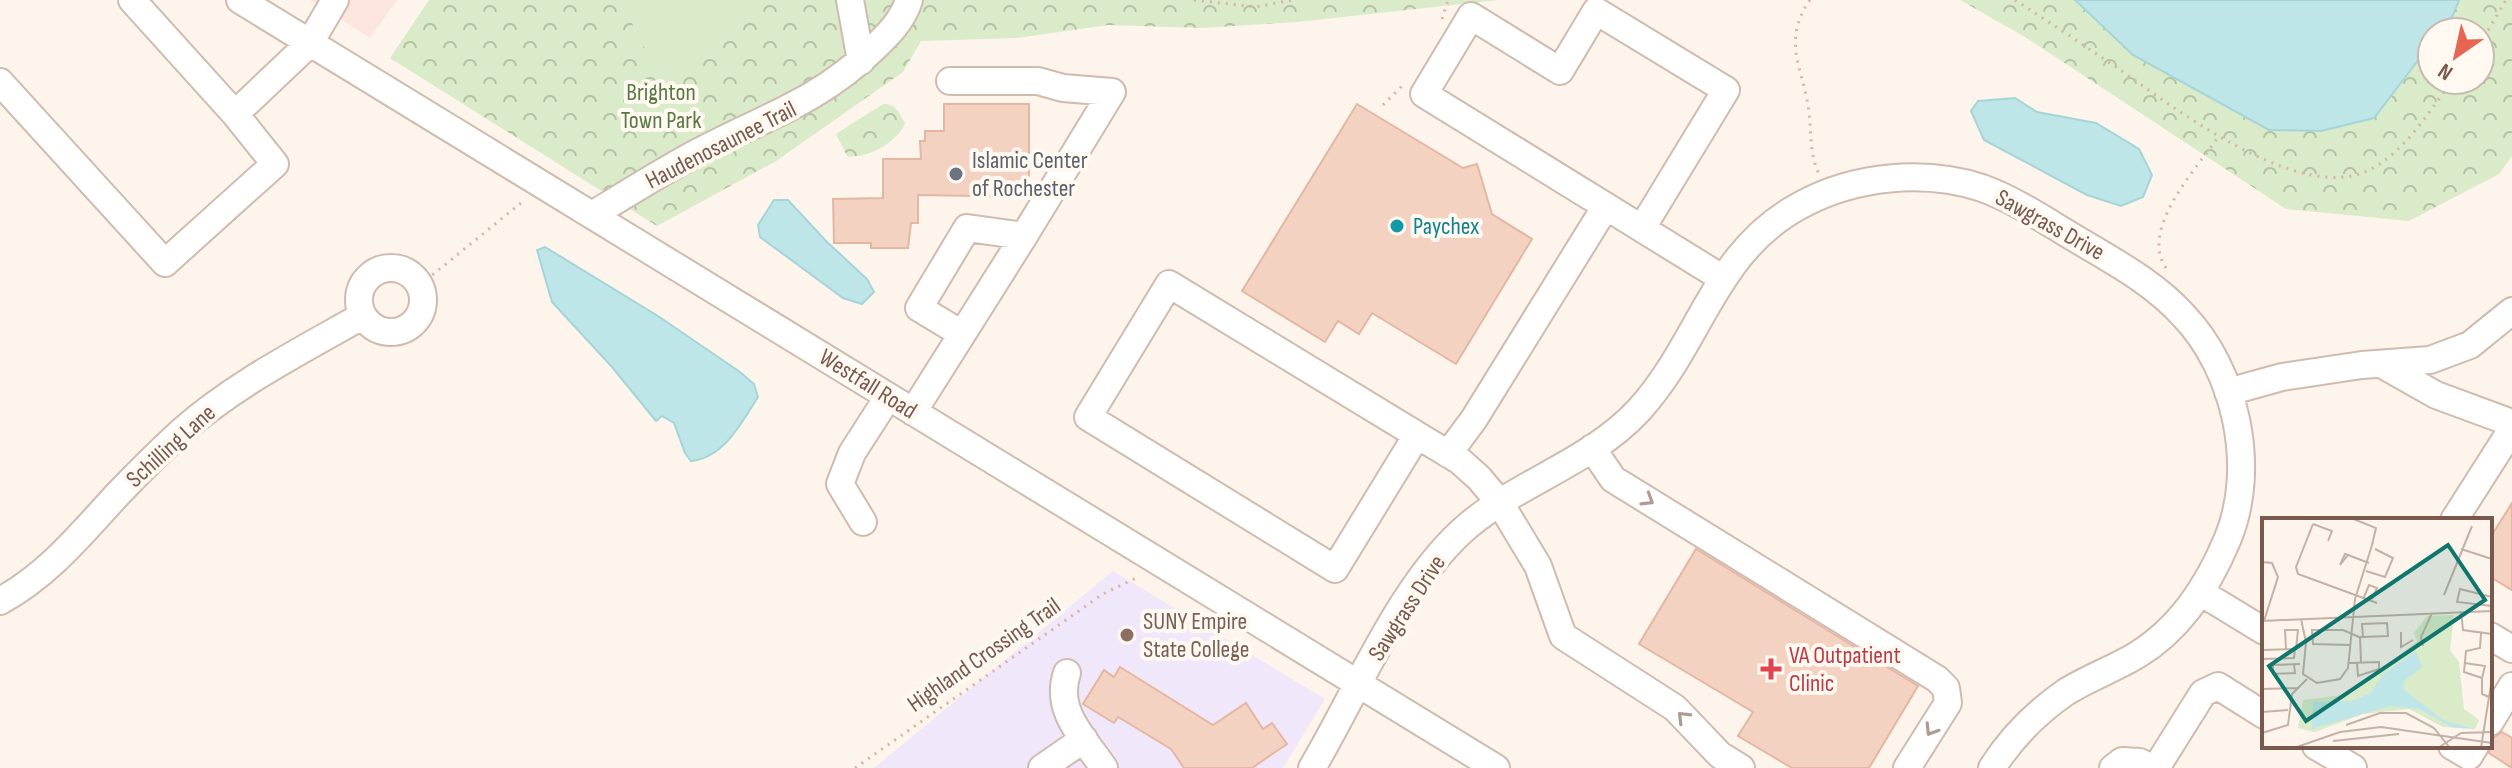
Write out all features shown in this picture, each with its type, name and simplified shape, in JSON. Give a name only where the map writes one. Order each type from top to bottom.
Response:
[{"type":"street","points":[[0,82],[165,263],[275,164],[235,114],[132,0]]},
{"type":"street","name":"Westfall Road","points":[[240,0],[1496,768]]},
{"type":"street","points":[[235,114],[310,43],[335,0]]},
{"type":"street","points":[[850,0],[861,61]]},
{"type":"street","name":"Haudenosaunee Trail","points":[[592,215],[694,154],[806,101],[861,61],[892,31],[909,0]]},
{"type":"street","points":[[1642,228],[1726,90],[1596,11],[1560,71],[1471,16],[1424,94],[1722,278]]},
{"type":"street","points":[[913,412],[1112,92],[1063,88],[1038,81],[950,81]]},
{"type":"street","name":"Sawgrass Drive","points":[[1312,768],[1400,611],[1438,556],[1475,519],[1592,448],[1623,425],[1657,389],[1722,278],[1757,236],[1801,204],[1827,193],[1885,179],[1951,180],[1983,189],[2021,206],[2139,277],[2187,318],[2218,367],[2228,392],[2239,446],[2240,476],[2231,532],[2200,592],[2156,642],[2068,691],[2046,708],[2025,726],[1992,768]]},
{"type":"street","points":[[1448,454],[1474,419],[1606,206]]},
{"type":"street","points":[[962,334],[919,308],[967,228],[1024,236]]},
{"type":"street","points":[[387,268],[400,269],[420,285],[422,310],[417,321],[407,329],[395,333],[382,332],[362,316],[358,304],[360,291],[365,280],[375,272],[387,268]]},
{"type":"street","points":[[1417,435],[1335,569],[1088,417],[1169,284],[1417,435],[1448,454],[1479,478],[1500,503],[1538,566],[1563,636],[1675,708],[1720,755],[1741,768]]},
{"type":"street","points":[[2228,392],[2282,377],[2362,365],[2430,360],[2470,345],[2512,311]]},
{"type":"street","name":"Schilling Lane","points":[[0,601],[49,567],[132,479],[202,415],[264,372],[362,316]]},
{"type":"street","points":[[2383,365],[2436,395],[2512,423]]},
{"type":"street","points":[[863,522],[840,484],[852,453],[888,397]]},
{"type":"street","points":[[2455,518],[2512,429]]},
{"type":"street","points":[[1592,448],[1613,479],[1937,679],[1946,688],[1948,703],[1907,768]]},
{"type":"street","points":[[2200,592],[2262,625]]},
{"type":"street","points":[[2492,637],[2512,649]]},
{"type":"street","points":[[1067,673],[1062,700],[1067,713],[1104,768]]},
{"type":"street","points":[[2156,768],[2203,693],[2218,686],[2262,714]]},
{"type":"street","points":[[2492,719],[2512,686]]},
{"type":"street","points":[[1042,768],[1084,739]]},
{"type":"street","points":[[2319,748],[2353,768]]},
{"type":"street","points":[[2455,748],[2469,756],[2474,748]]},
{"type":"street","points":[[2113,768],[2122,761],[2140,762],[2150,768]]},
{"type":"path","points":[[1194,0],[1256,7],[1292,0]]},
{"type":"path","points":[[1804,0],[1796,35],[1796,66],[1809,110],[1811,156],[1823,183]]},
{"type":"path","points":[[1802,10],[1810,0]]},
{"type":"path","points":[[2015,0],[2219,136],[2273,164],[2312,176],[2342,178],[2370,170],[2395,152],[2440,96]]},
{"type":"path","points":[[2171,273],[2160,257],[2159,231],[2165,214],[2219,136]]},
{"type":"path","points":[[420,285],[521,203]]},
{"type":"path","name":"Highland Crossing Trail","points":[[855,768],[1103,594],[1138,577]]},
{"type":"shaded area","points":[[310,0],[397,0],[370,38]]},
{"type":"shaded area","name":"SUNY Empire State College","points":[[1113,571],[1325,699],[1283,768],[874,768]]},
{"type":"green space","name":"Brighton Town Park","points":[[429,0],[1498,0],[1297,22],[1203,28],[1108,25],[1017,38],[921,41],[903,72],[776,161],[657,226],[390,58]]},
{"type":"green space","points":[[626,0],[769,0],[667,75],[636,37]]},
{"type":"green space","points":[[1960,0],[2512,0],[2512,156],[2499,174],[2409,221],[2286,209],[2025,37]]},
{"type":"green space","points":[[883,104],[891,105],[899,112],[905,123],[902,130],[872,152],[847,156],[836,134]]},
{"type":"water","points":[[2075,0],[2459,0],[2452,16],[2416,16],[2416,63],[2374,118],[2321,131],[2269,130],[2133,55]]},
{"type":"water","points":[[2015,98],[2037,112],[2096,123],[2139,149],[2152,175],[2143,197],[2121,206],[2087,195],[1984,140],[1971,111],[1978,101]]},
{"type":"water","points":[[774,200],[788,200],[867,279],[874,292],[862,304],[843,298],[760,237],[758,225]]},
{"type":"water","points":[[545,247],[658,316],[754,384],[758,397],[722,446],[703,458],[691,461],[674,423],[662,416],[656,421],[612,367],[552,302],[537,250]]},
{"type":"building","name":"Islamic Center of Rochester","points":[[944,104],[1029,104],[1029,197],[918,195],[918,223],[911,223],[908,248],[871,248],[871,243],[834,243],[833,199],[883,198],[883,159],[921,159],[920,141],[925,141],[925,131],[944,131]]},
{"type":"building","name":"Paychex","points":[[1357,104],[1463,168],[1477,164],[1492,214],[1532,239],[1456,364],[1372,313],[1359,334],[1338,321],[1325,342],[1242,291]]},
{"type":"building","points":[[2512,503],[2512,590],[2492,578],[2492,535]]},
{"type":"building","points":[[1696,549],[1918,686],[1869,768],[1792,768],[1738,736],[1753,712],[1639,644]]},
{"type":"building","points":[[1120,667],[1213,725],[1246,703],[1263,729],[1272,723],[1287,744],[1252,768],[1184,768],[1171,749],[1118,717],[1114,723],[1083,704],[1104,670],[1114,677]]},
{"type":"building","points":[[2502,732],[2512,738],[2512,768],[2489,753],[2492,739]]},
{"type":"place","name":"Islamic Center of Rochester","points":[[956,174]]},
{"type":"place","name":"Paychex","points":[[1397,226]]},
{"type":"place","name":"SUNY Empire State College","points":[[1127,635]]},
{"type":"place","name":"VA Outpatient Clinic","points":[[1771,669]]}]
